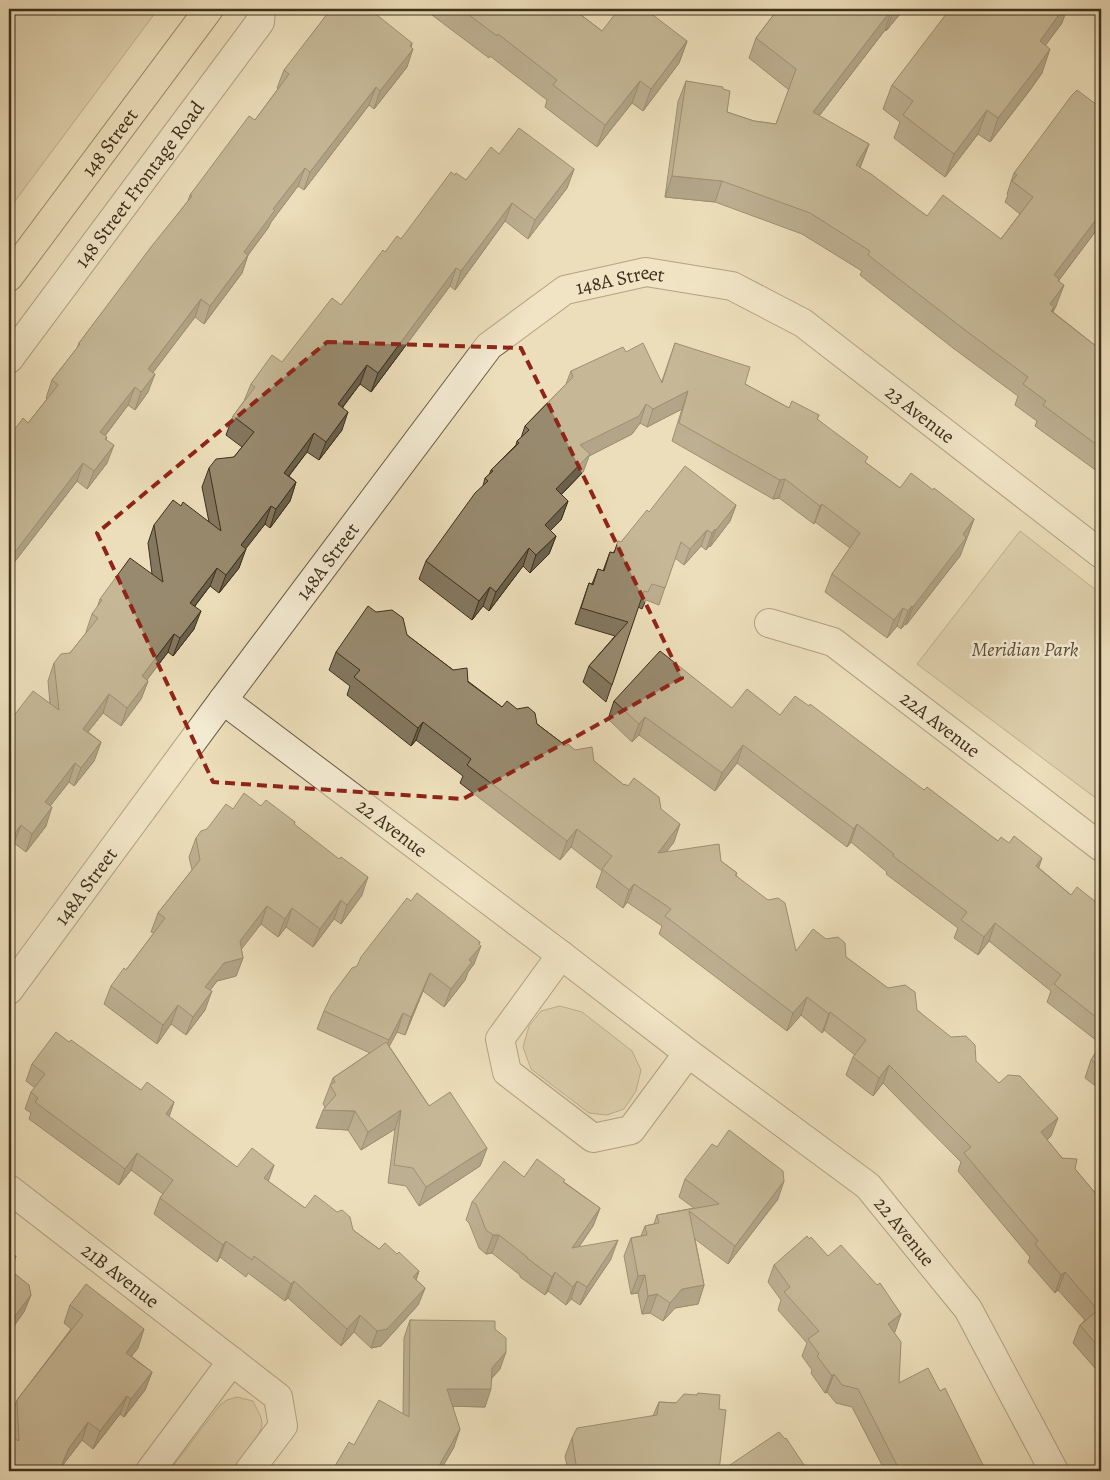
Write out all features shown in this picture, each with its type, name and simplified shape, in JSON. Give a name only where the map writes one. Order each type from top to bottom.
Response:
[{"type":"main road","name":"148 Street","points":[[9,276],[209,9]]},
{"type":"street","name":"148 Street Frontage Road","points":[[9,359],[260,22],[261,9]]},
{"type":"street","name":"148A Street","points":[[9,990],[489,346],[565,290],[646,272],[732,286]]},
{"type":"street","name":"23 Avenue","points":[[732,286],[803,323],[1101,554]]},
{"type":"street","name":"22A Avenue","points":[[769,623],[833,642],[1101,847]]},
{"type":"street","name":"22 Avenue","points":[[224,700],[688,1053],[868,1186],[968,1309],[1054,1471]]},
{"type":"street","points":[[561,955],[500,1039],[507,1072],[592,1138],[631,1130],[688,1053]]},
{"type":"street","name":"21B Avenue","points":[[9,1189],[278,1397],[283,1426],[249,1471]]},
{"type":"street","points":[[150,1471],[232,1361]]},
{"type":"highlighted area","points":[[327,342],[521,348],[682,678],[463,799],[213,782],[97,533]]},
{"type":"green space","points":[[9,9],[158,9],[9,209]]},
{"type":"green space","name":"Meridian Park","points":[[1020,531],[1101,594],[1101,802],[917,664]]},
{"type":"green space","points":[[560,1006],[582,1012],[632,1051],[641,1070],[636,1091],[624,1109],[607,1115],[589,1113],[531,1069],[523,1047],[529,1026],[541,1011]]},
{"type":"green space","points":[[237,1397],[253,1401],[262,1424],[258,1435],[231,1471],[169,1471],[220,1405],[227,1400]]},
{"type":"building","points":[[331,9],[338,11],[340,9],[365,9],[370,13],[372,11],[412,43],[410,46],[413,49],[380,91],[376,87],[310,172],[305,168],[273,209],[275,210],[244,252],[248,255],[210,306],[201,299],[148,369],[155,374],[141,392],[135,387],[100,432],[107,437],[105,439],[114,445],[94,471],[83,463],[15,552],[11,552],[9,555],[9,437],[23,418],[28,423],[58,385],[52,380],[151,247],[192,196],[190,195],[249,116],[255,120],[289,74],[284,70]]},
{"type":"building","points":[[461,9],[573,9],[602,31],[619,9],[645,9],[687,41],[651,89],[640,81],[605,125],[553,85],[557,80],[498,34],[497,36]]},
{"type":"building","points":[[778,9],[892,9],[813,112],[869,144],[856,165],[927,216],[943,195],[1001,239],[1033,197],[1012,181],[1017,175],[1014,173],[1072,95],[1077,90],[1101,108],[1101,213],[1054,275],[1064,285],[1050,304],[1054,307],[1051,311],[1101,350],[1101,448],[1043,405],[1046,401],[1023,384],[1028,377],[868,255],[870,251],[810,213],[722,181],[672,176],[686,81],[723,87],[723,89],[730,91],[727,112],[754,121],[776,124],[796,69],[756,38]]},
{"type":"building","points":[[950,9],[1063,9],[1040,41],[1050,49],[1038,66],[998,118],[987,110],[954,154],[903,115],[913,101],[892,85]]},
{"type":"building","points":[[519,128],[574,169],[535,220],[512,203],[461,271],[456,268],[378,373],[367,365],[338,404],[348,412],[326,442],[314,433],[284,473],[296,482],[276,509],[271,506],[241,545],[246,549],[226,575],[217,568],[190,603],[201,611],[180,638],[174,634],[142,676],[148,681],[127,708],[109,694],[83,729],[101,742],[81,768],[75,763],[45,802],[52,807],[32,834],[21,825],[9,841],[9,722],[33,691],[59,710],[54,663],[61,654],[70,653],[98,618],[92,614],[102,600],[100,599],[130,558],[163,582],[154,525],[173,500],[181,506],[183,502],[221,531],[209,468],[216,459],[234,457],[254,432],[233,416],[255,387],[251,384],[272,355],[282,362],[332,298],[341,305],[383,250],[385,252],[397,236],[401,239],[451,172],[466,180],[491,147],[499,154]]},
{"type":"building","points":[[643,343],[662,383],[675,343],[750,367],[745,384],[789,408],[792,401],[819,415],[817,419],[868,457],[865,462],[900,488],[911,473],[974,519],[963,534],[966,538],[913,607],[908,611],[903,608],[894,620],[832,574],[860,533],[785,479],[780,480],[679,423],[688,391],[653,409],[646,404],[639,416],[580,445],[590,454],[556,489],[568,501],[545,525],[556,536],[536,555],[529,548],[496,592],[490,587],[479,601],[426,561],[475,493],[488,481],[485,478],[493,471],[491,470],[519,443],[517,441],[529,430],[525,426],[573,377],[571,371],[623,347],[626,352]]},
{"type":"building","points":[[685,466],[736,505],[716,530],[712,533],[707,530],[690,549],[681,542],[665,588],[652,584],[648,592],[644,591],[612,685],[589,666],[628,622],[581,608],[589,583],[593,585],[598,569],[604,571],[610,552],[614,553],[618,541],[621,542],[647,510],[649,512]]},
{"type":"building","points":[[368,606],[376,612],[392,610],[403,618],[407,635],[453,670],[467,668],[468,682],[502,707],[507,701],[517,709],[528,707],[535,713],[537,724],[566,746],[568,744],[575,750],[592,747],[594,761],[624,785],[628,786],[634,778],[659,797],[661,809],[680,824],[658,853],[719,844],[721,861],[737,873],[735,875],[768,900],[778,898],[785,903],[796,951],[813,929],[826,939],[838,937],[845,943],[846,957],[888,988],[905,985],[915,992],[917,1010],[951,1037],[966,1036],[975,1045],[976,1061],[999,1083],[1008,1075],[1020,1076],[1058,1118],[1041,1132],[1062,1158],[1077,1159],[1075,1169],[1101,1200],[1101,1350],[1080,1325],[1098,1310],[1065,1272],[1061,1275],[1035,1244],[1038,1241],[964,1153],[971,1147],[889,1065],[879,1078],[853,1057],[866,1040],[807,997],[793,1013],[665,916],[671,909],[634,884],[629,890],[602,869],[612,856],[577,829],[567,841],[467,765],[471,759],[423,722],[418,728],[354,677],[360,670],[336,652]]},
{"type":"building","points":[[660,651],[732,708],[747,689],[780,715],[795,696],[809,706],[810,704],[924,790],[927,787],[998,841],[1001,837],[1009,843],[1014,836],[1042,858],[1036,866],[1071,895],[1077,887],[1101,906],[1101,1021],[1054,984],[1061,975],[995,923],[984,937],[961,920],[967,912],[893,856],[894,854],[857,824],[854,829],[743,745],[722,773],[645,717],[639,724],[614,701]]},
{"type":"building","points":[[244,793],[261,806],[266,800],[339,859],[341,857],[368,877],[347,905],[341,900],[320,929],[292,908],[285,919],[267,906],[240,941],[243,958],[224,963],[205,987],[212,991],[193,1017],[178,1005],[163,1025],[111,986],[124,968],[126,970],[165,918],[158,913],[200,860],[196,838],[201,831],[207,829],[226,804],[233,809]]},
{"type":"building","points":[[417,893],[480,942],[481,946],[469,960],[472,962],[451,989],[430,973],[411,1017],[403,1013],[389,1040],[324,1011],[331,996],[352,968],[357,966],[361,957],[407,898],[411,901]]},
{"type":"building","points":[[56,1032],[69,1042],[71,1040],[141,1090],[147,1082],[174,1102],[166,1114],[237,1167],[252,1148],[274,1165],[264,1178],[305,1208],[315,1195],[337,1212],[342,1210],[350,1217],[353,1230],[379,1249],[385,1243],[397,1254],[399,1252],[419,1271],[413,1277],[425,1288],[387,1329],[377,1331],[360,1315],[347,1329],[294,1281],[291,1284],[254,1256],[252,1260],[226,1241],[223,1245],[160,1198],[173,1180],[137,1153],[125,1169],[35,1102],[38,1098],[31,1092],[45,1074],[32,1064]]},
{"type":"building","points":[[386,1042],[429,1106],[450,1092],[487,1148],[426,1187],[413,1168],[394,1165],[401,1110],[368,1132],[355,1111],[323,1110],[336,1095],[330,1085],[335,1082],[333,1078]]},
{"type":"building","points":[[1101,1044],[1101,1067],[1091,1060]]},
{"type":"building","points":[[729,1130],[783,1171],[784,1181],[735,1246],[689,1211],[704,1285],[682,1289],[670,1303],[657,1294],[648,1296],[645,1275],[638,1276],[631,1238],[647,1235],[645,1226],[659,1223],[657,1215],[719,1204],[685,1179],[712,1144],[717,1147]]},
{"type":"building","points":[[537,1159],[565,1180],[563,1182],[600,1208],[572,1248],[618,1240],[587,1287],[577,1281],[573,1287],[555,1272],[552,1277],[499,1235],[493,1235],[486,1230],[476,1204],[472,1202],[504,1161],[524,1177]]},
{"type":"building","points":[[807,1236],[809,1239],[811,1237],[828,1256],[841,1245],[877,1285],[880,1283],[901,1314],[888,1324],[901,1342],[899,1383],[928,1368],[940,1391],[945,1388],[983,1465],[971,1471],[900,1471],[858,1389],[842,1385],[834,1374],[832,1376],[817,1356],[819,1354],[808,1339],[819,1331],[784,1292],[790,1287],[774,1265]]},
{"type":"building","points":[[9,1251],[16,1256],[9,1266]]},
{"type":"building","points":[[9,1269],[29,1285],[31,1295],[9,1324]]},
{"type":"building","points":[[86,1284],[144,1329],[126,1353],[152,1372],[131,1399],[127,1396],[100,1431],[88,1422],[69,1448],[59,1471],[9,1471],[9,1436],[19,1441],[17,1400],[83,1315],[70,1305]]},
{"type":"building","points":[[410,1320],[495,1321],[495,1329],[506,1338],[506,1352],[492,1368],[491,1389],[447,1389],[460,1429],[436,1471],[332,1471],[349,1442],[354,1445],[379,1400],[409,1417]]},
{"type":"building","points":[[698,1393],[720,1395],[719,1409],[726,1410],[719,1471],[695,1471],[646,1466],[647,1471],[577,1471],[572,1438],[577,1428],[657,1415],[659,1402],[676,1403],[684,1394],[697,1395]]},
{"type":"building","points":[[779,1432],[786,1438],[808,1471],[721,1471]]}]
